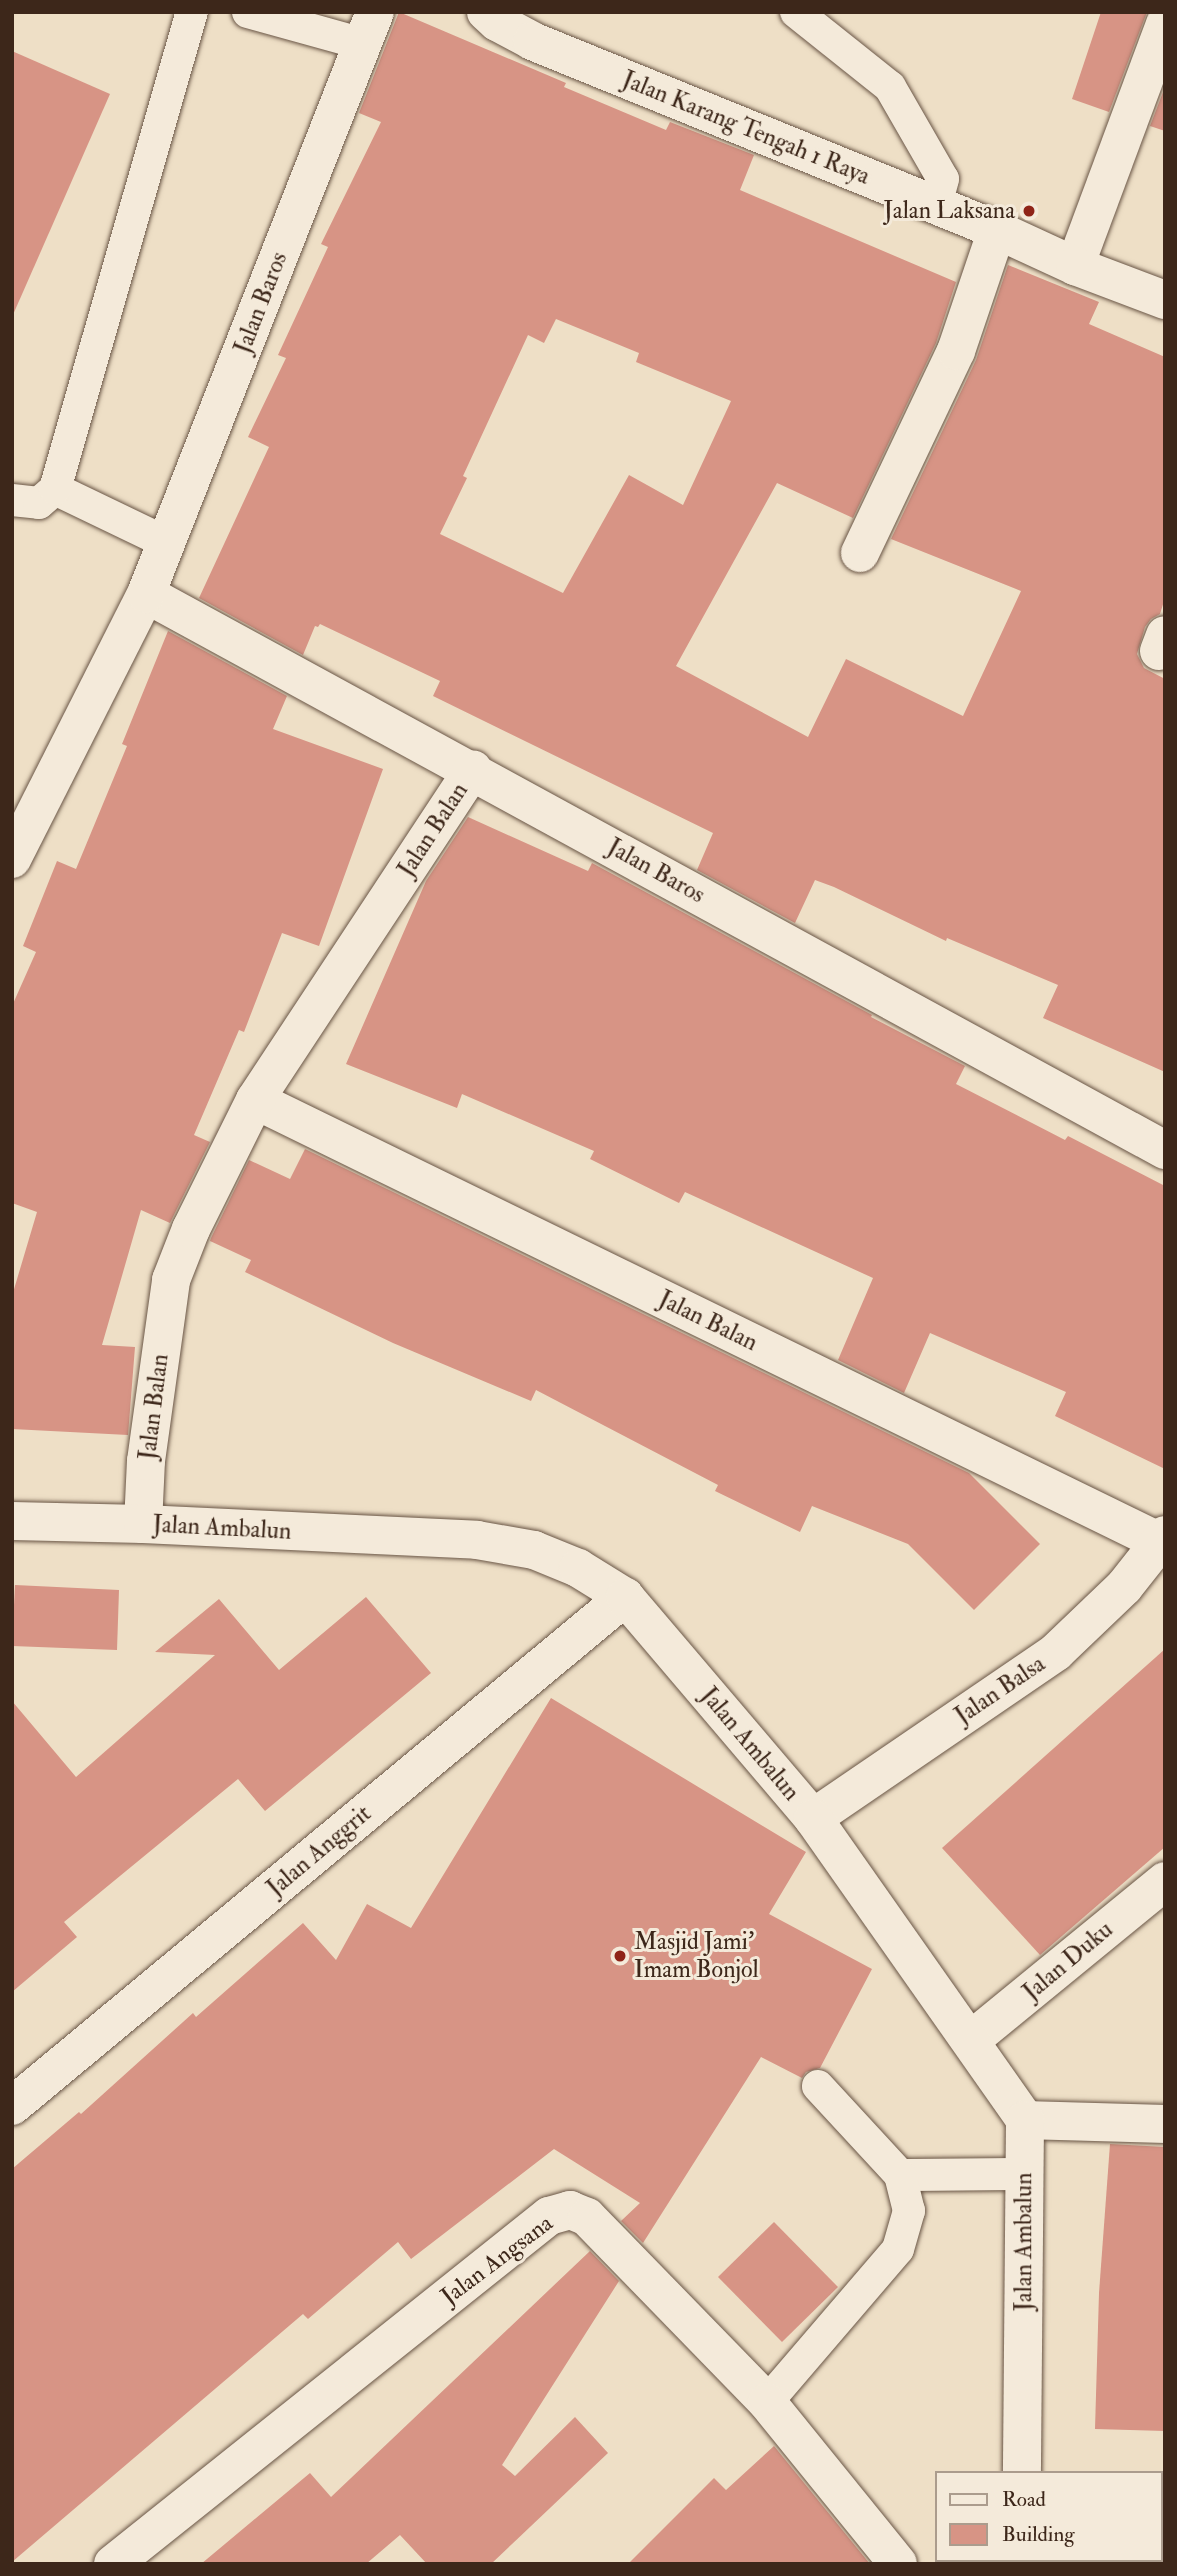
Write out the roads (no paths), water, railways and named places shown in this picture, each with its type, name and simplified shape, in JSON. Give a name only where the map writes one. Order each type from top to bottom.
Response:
[{"type":"street","name":"Jalan Karang Tengah 1 Raya","points":[[486,12],[532,41],[997,230],[1075,266],[1165,300]]},
{"type":"street","points":[[1075,266],[1165,24]]},
{"type":"street","name":"Jalan Baros","points":[[12,859],[146,594],[369,28]]},
{"type":"street","points":[[860,553],[956,351],[997,230]]},
{"type":"street","name":"Jalan Baros","points":[[146,594],[473,770],[1165,1150]]},
{"type":"street","name":"Jalan Balan","points":[[143,1524],[146,1461],[171,1280],[191,1228],[255,1100],[473,770]]},
{"type":"street","name":"Jalan Balan","points":[[255,1100],[1162,1538]]},
{"type":"street","name":"Jalan Ambalun","points":[[12,1521],[143,1524],[477,1540],[534,1550],[578,1568],[625,1597],[813,1818],[1025,2120],[1022,2471]]},
{"type":"street","name":"Jalan Balsa","points":[[813,1818],[1056,1652],[1092,1620],[1162,1538]]},
{"type":"street","name":"Jalan Anggrit","points":[[12,2106],[625,1597]]},
{"type":"street","name":"Jalan Duku","points":[[971,2040],[1165,1881]]},
{"type":"street","points":[[1025,2120],[1165,2124]]},
{"type":"street","name":"Jalan Angsana","points":[[113,2564],[549,2216],[570,2210],[587,2217],[767,2402],[898,2564]]},
{"type":"lane","points":[[12,500],[39,503],[55,489],[192,12]]},
{"type":"lane","points":[[248,12],[369,28]]},
{"type":"lane","points":[[796,12],[890,87],[943,178],[936,205]]},
{"type":"lane","points":[[55,489],[167,543]]},
{"type":"lane","points":[[767,2402],[898,2249],[909,2211],[901,2175],[818,2086]]},
{"type":"lane","points":[[901,2175],[1024,2174]]},
{"type":"place","name":"Jalan Laksana","points":[[1029,211]]},
{"type":"place","name":"Masjid Jami' Imam Bonjol","points":[[620,1956]]}]
